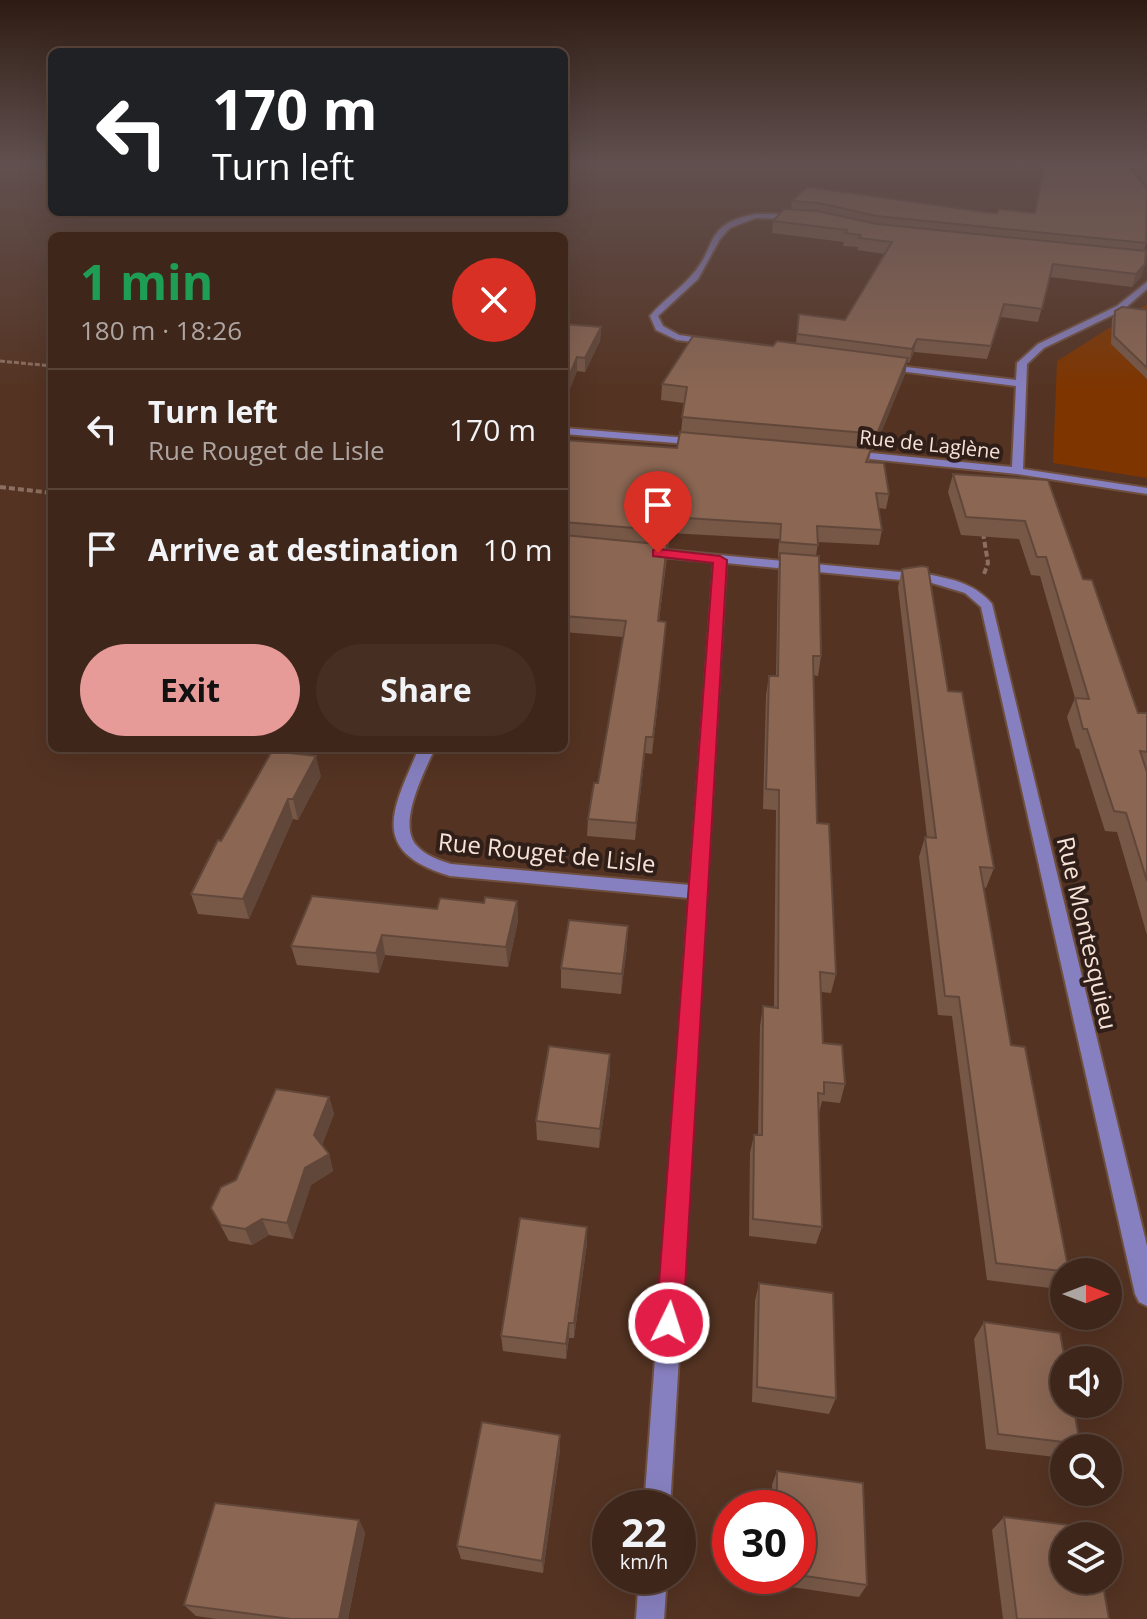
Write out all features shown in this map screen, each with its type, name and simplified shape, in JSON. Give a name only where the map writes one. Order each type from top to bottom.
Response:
[{"type":"street","points":[[716,240],[696,276],[662,305],[654,316],[659,328],[677,337],[724,344]]},
{"type":"street","points":[[1017,471],[1022,363],[1041,346],[1120,308],[1147,285]]},
{"type":"street","points":[[880,365],[1021,384]]},
{"type":"street","points":[[568,431],[714,443]]},
{"type":"street","name":"Rue de Laglène","points":[[832,452],[1017,471],[1147,491]]},
{"type":"street","points":[[627,550],[932,579],[956,583],[971,590]]},
{"type":"street","points":[[658,1490],[720,560]]},
{"type":"street","name":"Rue Montesquieu","points":[[971,590],[987,607],[1147,1294]]},
{"type":"street","name":"Rue Rouget de Lisle","points":[[425,752],[404,805],[400,827],[407,847],[423,863],[450,870],[697,892]]},
{"type":"street","points":[[650,1619],[652,1594]]},
{"type":"path","points":[[0,361],[48,366]]},
{"type":"path","points":[[0,487],[48,493]]},
{"type":"path","points":[[971,590],[985,573],[988,563],[980,519]]},
{"type":"shaded area","points":[[1147,304],[1147,478],[1053,463],[1057,361]]},
{"type":"building","points":[[872,240],[1032,240],[1146,251],[1145,264],[1136,274],[1053,264],[1042,309],[1004,304],[991,346],[917,339],[912,349],[797,334],[799,314],[845,320],[892,242]]},
{"type":"building","points":[[1112,240],[1146,240],[1146,243]]},
{"type":"building","points":[[1122,307],[1147,310],[1147,368],[1114,336],[1115,311]]},
{"type":"building","points":[[568,324],[601,327],[585,358],[577,357],[568,378]]},
{"type":"building","points":[[693,336],[773,346],[777,341],[908,358],[877,434],[682,417],[687,387],[662,384]]},
{"type":"building","points":[[680,432],[871,449],[866,462],[884,463],[889,494],[876,493],[882,530],[817,526],[818,545],[780,542],[781,524],[671,517],[669,531],[568,522],[568,440],[677,448]]},
{"type":"building","points":[[953,474],[1048,480],[1083,579],[1092,580],[1138,713],[1147,713],[1147,752],[1140,751],[1147,772],[1147,881],[1126,813],[1114,811],[1087,729],[1083,729],[1075,698],[1089,699],[1046,557],[1037,557],[1025,521],[966,517]]},
{"type":"building","points":[[568,535],[667,545],[658,621],[666,622],[662,660],[653,737],[646,737],[636,823],[588,819],[594,783],[598,783],[626,621],[568,616]]},
{"type":"building","points":[[780,553],[819,556],[821,656],[813,656],[817,823],[829,824],[836,974],[820,972],[823,1043],[842,1045],[845,1084],[824,1082],[824,1094],[818,1093],[822,1227],[753,1219],[754,1135],[762,1135],[763,1006],[778,1008],[779,790],[766,789],[769,676],[778,676]]},
{"type":"building","points":[[928,567],[948,691],[962,692],[994,868],[980,867],[1011,1045],[1025,1047],[1066,1258],[1050,1258],[1050,1270],[996,1263],[959,997],[945,996],[925,837],[936,838],[902,569]]},
{"type":"building","points":[[271,752],[316,756],[293,799],[288,799],[243,899],[191,894],[218,840],[221,841]]},
{"type":"building","points":[[312,896],[437,909],[440,898],[484,903],[485,897],[517,901],[506,947],[382,935],[376,953],[291,946]]},
{"type":"building","points":[[569,920],[628,926],[622,974],[561,968]]},
{"type":"building","points":[[549,1046],[610,1054],[600,1129],[536,1121]]},
{"type":"building","points":[[276,1089],[329,1097],[314,1135],[329,1154],[305,1168],[287,1223],[262,1219],[245,1229],[221,1225],[211,1208],[221,1187],[236,1180]]},
{"type":"building","points":[[520,1218],[587,1227],[574,1323],[569,1323],[566,1344],[501,1336]]},
{"type":"building","points":[[759,1283],[833,1293],[836,1398],[757,1387]]},
{"type":"building","points":[[984,1322],[1060,1333],[1062,1346],[1050,1346],[1050,1418],[1075,1418],[1078,1434],[1050,1434],[1050,1440],[998,1434]]},
{"type":"building","points":[[482,1422],[560,1435],[542,1561],[457,1546]]},
{"type":"building","points":[[777,1471],[863,1483],[867,1585],[816,1578],[816,1490],[777,1490]]},
{"type":"building","points":[[215,1503],[359,1520],[339,1619],[291,1619],[184,1605]]},
{"type":"building","points":[[1004,1517],[1050,1523],[1050,1594],[1105,1594],[1109,1619],[1017,1619]]},
{"type":"route","points":[[658,553],[720,560],[669,1323]]}]
